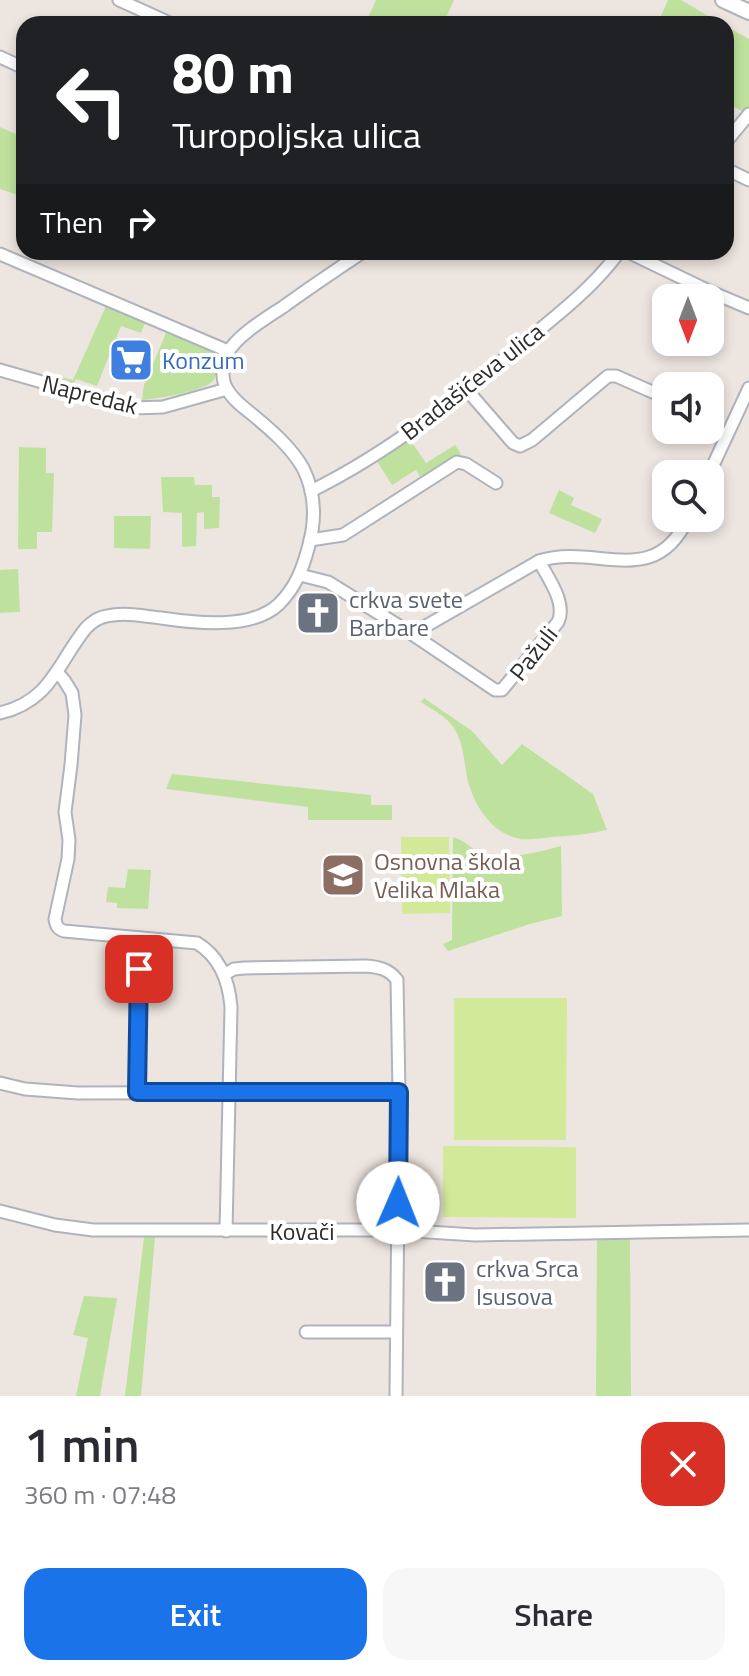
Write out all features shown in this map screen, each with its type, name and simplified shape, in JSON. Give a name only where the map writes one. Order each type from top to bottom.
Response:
[{"type":"main road","points":[[723,0],[749,12]]},
{"type":"street","points":[[119,0],[154,16]]},
{"type":"street","points":[[734,130],[749,114]]},
{"type":"street","points":[[0,254],[228,351]]},
{"type":"street","points":[[0,713],[24,705],[41,693],[86,628],[104,616],[125,614],[208,622],[248,619],[275,607],[294,586],[310,540],[314,507],[311,491],[294,455],[227,389],[223,370],[228,351],[248,331],[351,260]]},
{"type":"street","name":"Bradašićeva ulica","points":[[311,491],[347,472],[467,390],[578,296],[613,260]]},
{"type":"street","points":[[645,260],[749,308]]},
{"type":"street","name":"Napredak","points":[[0,370],[133,408],[163,407],[227,389]]},
{"type":"street","points":[[467,390],[513,443],[520,446],[532,440],[608,376],[616,376],[652,392]]},
{"type":"street","points":[[716,460],[749,388]]},
{"type":"street","points":[[310,540],[343,535],[457,462],[466,464],[496,483]]},
{"type":"street","points":[[300,575],[328,582],[412,634],[539,561],[561,557],[636,561],[671,545],[681,532]]},
{"type":"street","name":"Pažuli","points":[[412,634],[495,690],[502,690],[562,613],[539,561]]},
{"type":"street","points":[[57,672],[72,693],[75,715],[65,812],[69,848],[55,919],[59,929],[197,943],[225,974],[231,1007],[226,1231]]},
{"type":"street","points":[[137,1092],[140,938]]},
{"type":"street","points":[[225,974],[245,968],[366,966],[383,968],[393,975],[398,986],[396,1396]]},
{"type":"street","points":[[0,1083],[25,1089],[78,1093],[399,1092]]},
{"type":"street","name":"Kovači","points":[[0,1211],[77,1229],[397,1230],[475,1235],[749,1230]]},
{"type":"street","points":[[306,1332],[396,1332]]},
{"type":"green space","points":[[376,0],[454,0],[447,16],[369,16]]},
{"type":"green space","points":[[668,0],[681,0],[708,16],[661,16]]},
{"type":"green space","points":[[734,31],[749,39],[749,108],[746,113],[734,107]]},
{"type":"green space","points":[[0,127],[16,134],[16,194],[0,189]]},
{"type":"green space","points":[[106,306],[145,323],[141,333],[121,326],[97,386],[76,379],[72,388],[58,384],[61,377],[73,380]]},
{"type":"green space","points":[[166,333],[215,350],[219,359],[215,377],[208,385],[190,391],[142,400],[144,385]]},
{"type":"green space","points":[[408,437],[426,463],[455,445],[461,454],[422,480],[416,470],[392,485],[375,458]]},
{"type":"green space","points":[[19,447],[46,448],[46,473],[54,473],[52,532],[37,532],[37,549],[18,549]]},
{"type":"green space","points":[[161,477],[194,477],[195,485],[212,485],[212,497],[220,497],[219,528],[204,529],[204,512],[197,513],[196,546],[182,547],[182,513],[163,512]]},
{"type":"green space","points":[[559,490],[574,498],[571,505],[602,519],[595,533],[549,513]]},
{"type":"green space","points":[[114,516],[151,516],[150,549],[114,548]]},
{"type":"green space","points":[[18,569],[20,612],[0,613],[0,570]]},
{"type":"green space","points":[[424,698],[472,731],[502,765],[522,744],[593,794],[607,830],[529,839],[501,831],[485,816],[474,797],[461,742],[455,730],[421,702]]},
{"type":"green space","points":[[172,774],[371,795],[371,805],[392,805],[392,820],[308,820],[308,807],[166,789]]},
{"type":"green space","points":[[401,837],[449,837],[450,913],[402,914]]},
{"type":"green space","points":[[453,837],[482,853],[500,856],[561,846],[562,916],[448,951],[443,944],[452,940]]},
{"type":"green space","points":[[128,869],[151,870],[148,909],[117,908],[117,903],[106,902],[108,887],[125,888]]},
{"type":"green space","points":[[454,998],[567,998],[566,1140],[454,1140]]},
{"type":"green space","points":[[443,1146],[576,1147],[576,1218],[443,1217]]},
{"type":"green space","points":[[144,1237],[155,1237],[141,1396],[125,1396]]},
{"type":"green space","points":[[597,1238],[630,1239],[631,1396],[596,1396]]},
{"type":"green space","points":[[84,1296],[117,1298],[100,1396],[76,1396],[88,1338],[73,1335]]},
{"type":"place","name":"Konzum","points":[[131,360]]},
{"type":"place","name":"crkva svete Barbare","points":[[318,613]]},
{"type":"place","name":"Osnovna škola Velika Mlaka","points":[[343,875]]},
{"type":"place","name":"crkva Srca Isusova","points":[[445,1282]]},
{"type":"route","points":[[139,969],[137,1092],[399,1092],[398,1203]]}]
